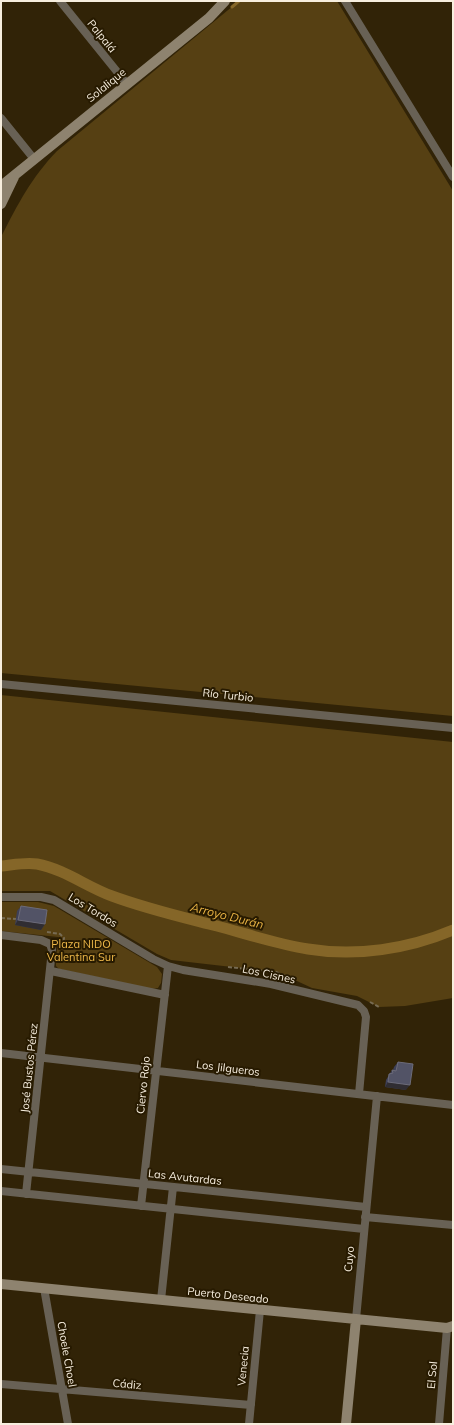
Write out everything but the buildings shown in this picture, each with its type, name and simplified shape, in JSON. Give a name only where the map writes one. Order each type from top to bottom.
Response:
[{"type":"street","name":"Palpalá","points":[[60,1],[127,84]]},
{"type":"street","points":[[345,1],[453,177]]},
{"type":"street","name":"Solalique","points":[[1,186],[209,18],[220,3]]},
{"type":"street","points":[[1,118],[34,159]]},
{"type":"street","points":[[1,204],[16,174]]},
{"type":"street","name":"Río Turbio","points":[[1,684],[453,728]]},
{"type":"street","name":"Los Tordos","points":[[1,897],[41,897],[54,900],[153,959],[168,966]]},
{"type":"street","name":"José Bustos Pérez","points":[[1,935],[41,940],[50,944],[52,953],[26,1194]]},
{"type":"street","name":"Ciervo Rojo","points":[[141,1206],[168,966]]},
{"type":"street","name":"Los Cisnes","points":[[168,966],[183,970],[276,985],[358,1005],[364,1011],[366,1021],[359,1094]]},
{"type":"street","points":[[50,971],[165,995]]},
{"type":"street","name":"Los Jilgueros","points":[[1,1053],[453,1105]]},
{"type":"street","name":"Cuyo","points":[[346,1424],[377,1096]]},
{"type":"street","name":"Las Avutardas","points":[[1,1169],[366,1207]]},
{"type":"street","points":[[161,1300],[173,1187]]},
{"type":"street","points":[[1,1192],[364,1229]]},
{"type":"street","points":[[365,1217],[453,1225]]},
{"type":"street","name":"Puerto Deseado","points":[[1,1284],[450,1327]]},
{"type":"street","name":"Choele Choel","points":[[44,1288],[68,1424]]},
{"type":"street","name":"Venecia","points":[[249,1424],[260,1310]]},
{"type":"street","name":"El Sol","points":[[439,1424],[450,1327]]},
{"type":"street","name":"Cádiz","points":[[1,1384],[251,1405]]},
{"type":"path","points":[[1,918],[16,919]]},
{"type":"path","points":[[45,932],[60,934],[64,938],[62,951]]},
{"type":"path","points":[[223,966],[276,972],[294,980]]},
{"type":"path","points":[[367,1001],[379,1008]]},
{"type":"green space","points":[[239,1],[337,1],[453,191],[453,716],[1,673],[1,237],[19,202],[32,181],[57,151]]},
{"type":"green space","points":[[1,695],[453,742],[453,998],[405,1006],[379,1007],[357,996],[312,988],[276,972],[171,960],[157,954],[50,891],[1,891]]},
{"type":"green space","name":"Plaza NIDO Valentina Sur","points":[[1,902],[38,902],[54,906],[157,967],[162,974],[161,983],[158,988],[152,989],[59,969],[56,966],[58,937],[1,931]]},
{"type":"waterway","points":[[232,7],[239,1]]},
{"type":"waterway","name":"Arroyo Durán","points":[[1,866],[28,863],[47,866],[112,896],[138,905],[273,942],[308,949],[345,952],[382,950],[436,937],[453,930]]}]
